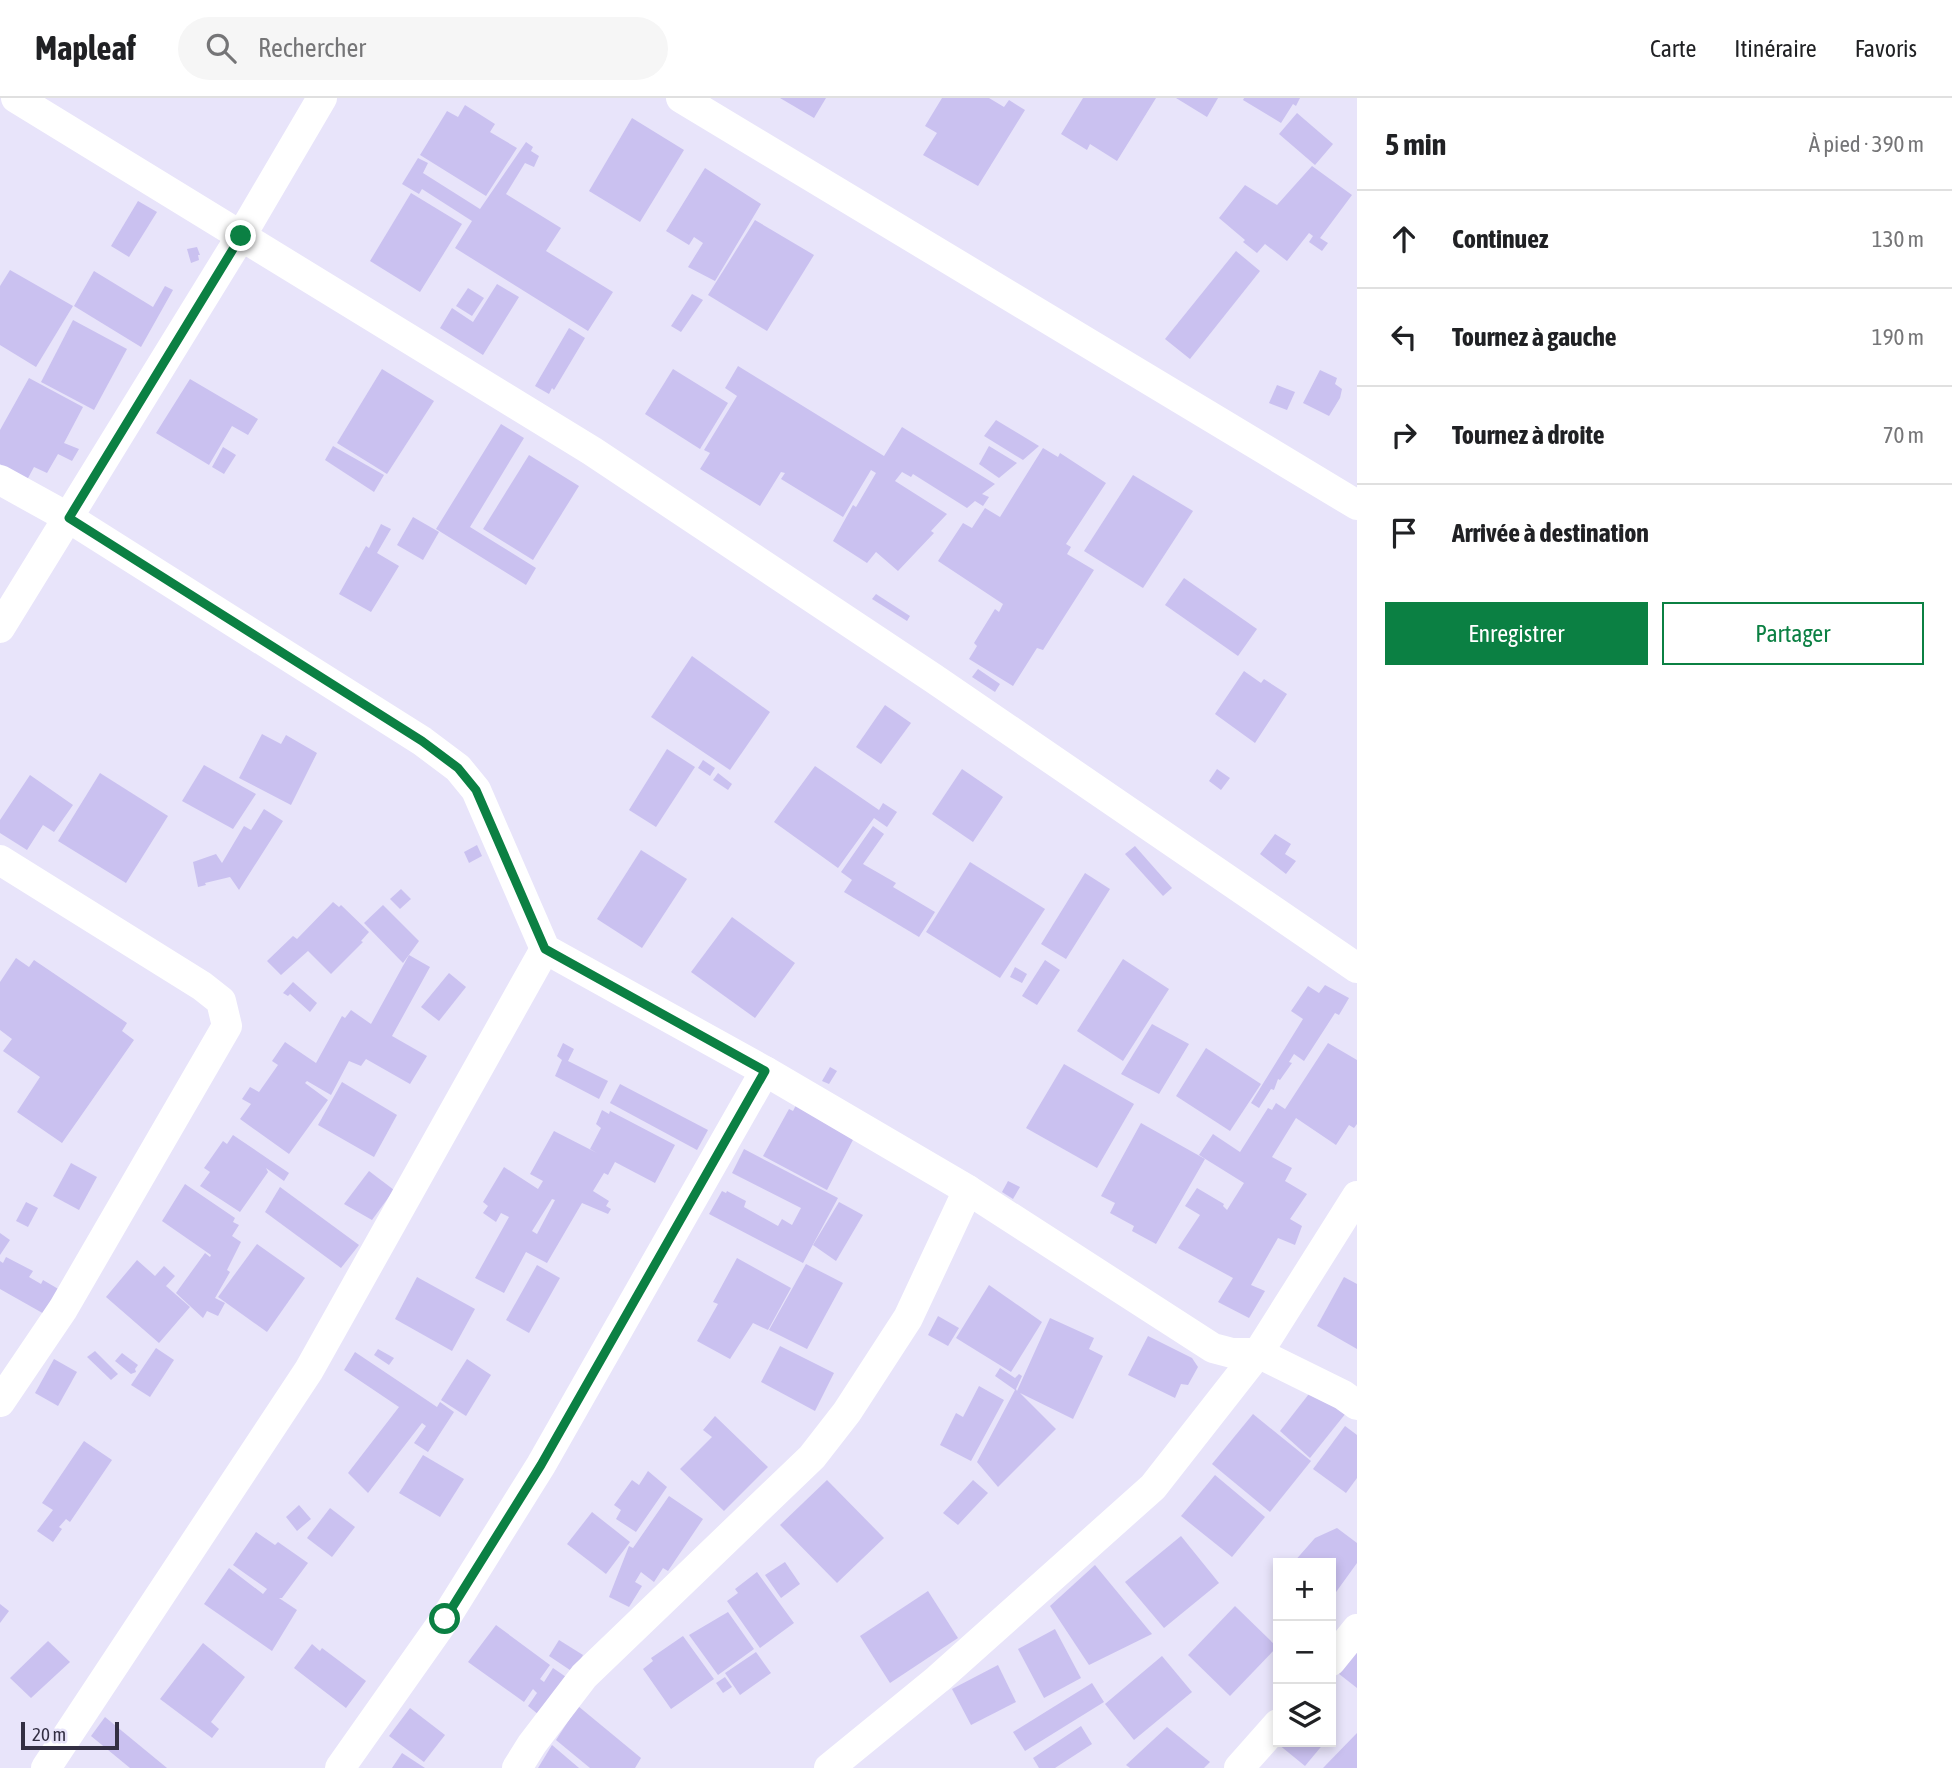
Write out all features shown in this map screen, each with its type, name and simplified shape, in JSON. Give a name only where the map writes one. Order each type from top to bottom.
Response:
[{"type":"street","points":[[16,98],[592,451],[933,678],[1357,968]]},
{"type":"street","points":[[0,628],[241,236],[322,98]]},
{"type":"street","points":[[681,98],[1357,505]]},
{"type":"street","points":[[0,480],[69,518],[422,741],[458,768],[476,790],[545,949],[765,1071],[968,1190],[1213,1348],[1232,1353],[1258,1353],[1343,1395],[1357,1405]]},
{"type":"street","points":[[0,860],[202,986],[221,1001],[227,1026],[63,1309],[0,1402]]},
{"type":"street","points":[[46,1768],[309,1370],[545,949]]},
{"type":"street","points":[[340,1768],[445,1619],[541,1465],[765,1071]]},
{"type":"street","points":[[517,1768],[584,1676],[811,1457],[847,1412],[908,1318],[968,1190]]},
{"type":"street","points":[[829,1768],[938,1679],[1153,1487],[1258,1353],[1357,1196]]},
{"type":"street","points":[[1336,1655],[1357,1629]]},
{"type":"street","points":[[1239,1768],[1273,1730]]},
{"type":"building","points":[[780,98],[826,98],[814,118]]},
{"type":"building","points":[[942,98],[989,98],[1004,107],[1009,100],[1025,110],[978,186],[923,155],[937,133],[925,126]]},
{"type":"building","points":[[1083,98],[1156,98],[1117,161],[1090,144],[1087,150],[1061,134]]},
{"type":"building","points":[[1176,98],[1218,98],[1207,117]]},
{"type":"building","points":[[1300,98],[1281,123],[1243,100]]},
{"type":"building","points":[[465,105],[495,124],[490,132],[517,148],[486,196],[420,155],[447,111],[458,117]]},
{"type":"building","points":[[1297,113],[1333,144],[1315,165],[1279,134]]},
{"type":"building","points":[[632,118],[684,150],[640,222],[589,191]]},
{"type":"building","points":[[526,142],[533,147],[531,151],[539,156],[534,167],[525,163],[506,194],[561,228],[546,251],[613,292],[588,331],[455,248],[472,221],[422,189],[419,194],[402,184],[418,158],[428,163],[423,173],[480,209]]},
{"type":"building","points":[[1312,166],[1352,195],[1320,238],[1328,243],[1322,251],[1309,242],[1313,236],[1309,233],[1287,261],[1265,244],[1257,253],[1219,218],[1245,185],[1277,205]]},
{"type":"building","points":[[705,168],[761,204],[715,281],[688,267],[703,243],[694,237],[689,245],[666,231]]},
{"type":"building","points":[[411,193],[462,224],[420,292],[370,261]]},
{"type":"building","points":[[138,201],[157,212],[129,257],[111,246]]},
{"type":"building","points":[[755,220],[814,255],[767,331],[708,295]]},
{"type":"building","points":[[197,247],[199,260],[191,263],[187,249]]},
{"type":"building","points":[[1236,251],[1260,271],[1190,359],[1165,339]]},
{"type":"building","points":[[10,270],[73,306],[36,367],[0,345],[0,286]]},
{"type":"building","points":[[94,271],[153,307],[165,286],[173,290],[141,347],[74,306]]},
{"type":"building","points":[[497,284],[519,297],[483,355],[440,328],[452,308],[473,322]]},
{"type":"building","points":[[468,288],[484,298],[472,316],[456,306]]},
{"type":"building","points":[[692,294],[703,300],[681,332],[671,326]]},
{"type":"building","points":[[73,320],[127,349],[94,410],[41,382]]},
{"type":"building","points":[[569,328],[585,338],[549,394],[535,386]]},
{"type":"building","points":[[738,366],[884,456],[902,427],[995,484],[982,494],[989,497],[983,506],[975,501],[967,508],[913,474],[911,477],[902,472],[895,481],[947,514],[931,531],[934,533],[898,571],[876,552],[867,563],[833,541],[853,505],[856,507],[876,473],[871,470],[843,517],[781,479],[785,473],[781,472],[760,506],[700,469],[710,453],[704,450],[737,396],[725,388]]},
{"type":"building","points":[[382,369],[434,401],[387,474],[337,443]]},
{"type":"building","points":[[673,369],[728,403],[700,449],[645,414]]},
{"type":"building","points":[[1320,370],[1337,378],[1335,384],[1342,389],[1340,398],[1329,416],[1303,403]]},
{"type":"building","points":[[29,378],[83,407],[64,443],[79,449],[72,461],[58,454],[47,473],[34,467],[27,480],[0,464],[0,430]]},
{"type":"building","points":[[190,379],[258,419],[248,435],[232,426],[209,465],[156,433]]},
{"type":"building","points":[[1277,385],[1295,392],[1287,410],[1269,403]]},
{"type":"building","points":[[996,420],[1039,446],[1023,460],[984,436]]},
{"type":"building","points":[[501,424],[524,438],[470,527],[536,568],[526,585],[436,529]]},
{"type":"building","points":[[333,446],[384,475],[374,492],[325,460]]},
{"type":"building","points":[[989,446],[1017,463],[999,478],[979,464]]},
{"type":"building","points":[[223,447],[236,455],[224,474],[212,467]]},
{"type":"building","points":[[1043,448],[1058,457],[1060,453],[1106,483],[1066,544],[1071,547],[1067,554],[1094,570],[1043,650],[1037,648],[1013,686],[969,659],[977,646],[974,643],[995,609],[999,612],[1003,604],[938,561],[963,523],[972,528],[985,508],[1000,517]]},
{"type":"building","points":[[529,455],[579,486],[533,560],[483,529]]},
{"type":"building","points":[[1133,475],[1193,511],[1143,588],[1084,551]]},
{"type":"building","points":[[413,517],[439,532],[423,560],[397,545]]},
{"type":"building","points":[[381,524],[391,529],[377,553],[399,566],[371,612],[339,594]]},
{"type":"building","points":[[1184,578],[1257,629],[1238,656],[1165,605]]},
{"type":"building","points":[[876,594],[910,616],[907,621],[872,599]]},
{"type":"building","points":[[692,656],[770,712],[730,770],[651,717]]},
{"type":"building","points":[[978,669],[1000,684],[995,692],[972,677]]},
{"type":"building","points":[[1244,671],[1261,683],[1264,679],[1287,694],[1255,743],[1215,714]]},
{"type":"building","points":[[885,705],[911,723],[881,764],[856,747]]},
{"type":"building","points":[[262,734],[281,744],[286,735],[317,753],[291,805],[239,778]]},
{"type":"building","points":[[667,749],[695,767],[656,827],[629,810]]},
{"type":"building","points":[[703,760],[715,768],[710,776],[698,768]]},
{"type":"building","points":[[204,765],[256,794],[233,829],[182,801]]},
{"type":"building","points":[[815,766],[879,810],[883,803],[897,812],[887,827],[874,818],[838,868],[774,822]]},
{"type":"building","points":[[962,769],[1003,797],[973,842],[932,814]]},
{"type":"building","points":[[1217,769],[1230,778],[1221,790],[1209,781]]},
{"type":"building","points":[[100,773],[168,816],[126,883],[58,841]]},
{"type":"building","points":[[718,773],[732,784],[728,790],[713,780]]},
{"type":"building","points":[[30,775],[73,805],[54,832],[43,825],[27,850],[0,833],[0,820]]},
{"type":"building","points":[[264,809],[283,821],[239,890],[230,877],[198,887],[193,862],[216,854],[222,863],[244,826],[251,830]]},
{"type":"building","points":[[873,826],[884,834],[863,864],[896,883],[893,887],[935,912],[919,937],[844,892],[852,880],[841,872]]},
{"type":"building","points":[[1275,834],[1291,844],[1285,854],[1296,861],[1286,874],[1260,854]]},
{"type":"building","points":[[477,845],[482,856],[469,863],[464,852]]},
{"type":"building","points":[[1135,846],[1172,888],[1163,896],[1125,854]]},
{"type":"building","points":[[641,850],[687,879],[642,948],[597,919]]},
{"type":"building","points":[[970,862],[1045,909],[1000,978],[926,932]]},
{"type":"building","points":[[1085,873],[1110,889],[1066,959],[1041,944]]},
{"type":"building","points":[[401,889],[411,899],[400,909],[390,899]]},
{"type":"building","points":[[333,902],[339,907],[341,905],[369,932],[361,941],[363,942],[331,974],[308,951],[281,975],[267,961],[293,936],[297,939]]},
{"type":"building","points":[[383,905],[419,941],[403,963],[364,923]]},
{"type":"building","points":[[732,917],[795,963],[755,1018],[691,972]]},
{"type":"building","points":[[409,955],[430,967],[392,1036],[427,1056],[410,1084],[366,1059],[361,1066],[349,1061],[331,1095],[307,1081],[305,1083],[328,1100],[289,1154],[240,1119],[251,1104],[242,1099],[250,1087],[259,1092],[278,1065],[272,1061],[285,1042],[316,1063],[342,1016],[345,1018],[351,1010],[371,1024]]},
{"type":"building","points":[[16,958],[29,967],[34,960],[127,1023],[122,1031],[134,1040],[62,1143],[17,1112],[40,1077],[3,1051],[12,1039],[0,1030],[0,982]]},
{"type":"building","points":[[1123,959],[1169,989],[1123,1061],[1077,1031]]},
{"type":"building","points":[[1045,960],[1060,970],[1037,1005],[1022,996]]},
{"type":"building","points":[[1015,967],[1027,974],[1022,983],[1010,977]]},
{"type":"building","points":[[449,973],[466,987],[439,1021],[421,1007]]},
{"type":"building","points":[[293,982],[317,1003],[310,1012],[290,994],[288,996],[283,993]]},
{"type":"building","points":[[1325,985],[1349,998],[1339,1015],[1335,1013],[1304,1061],[1294,1054],[1289,1062],[1292,1063],[1259,1108],[1251,1103],[1303,1019],[1291,1011],[1308,986],[1319,993]]},
{"type":"building","points":[[1152,1024],[1189,1044],[1159,1094],[1121,1074]]},
{"type":"building","points":[[563,1043],[574,1049],[568,1061],[608,1081],[599,1099],[555,1076],[562,1060],[557,1056]]},
{"type":"building","points":[[1328,1043],[1357,1060],[1357,1124],[1354,1128],[1349,1125],[1336,1145],[1296,1118],[1272,1157],[1292,1168],[1285,1181],[1307,1194],[1290,1219],[1302,1226],[1295,1245],[1278,1238],[1251,1285],[1265,1291],[1249,1318],[1218,1302],[1233,1278],[1178,1248],[1200,1215],[1185,1206],[1197,1188],[1224,1204],[1227,1210],[1244,1183],[1199,1155],[1213,1134],[1240,1152],[1268,1108],[1272,1110],[1276,1103],[1285,1109]]},
{"type":"building","points":[[1206,1048],[1261,1084],[1230,1131],[1176,1096]]},
{"type":"building","points":[[1064,1064],[1134,1104],[1097,1168],[1026,1128]]},
{"type":"building","points":[[830,1067],[837,1071],[829,1084],[822,1081]]},
{"type":"building","points":[[342,1082],[397,1115],[374,1157],[318,1125]]},
{"type":"building","points":[[620,1084],[708,1130],[697,1150],[610,1103]]},
{"type":"building","points":[[797,1103],[856,1134],[827,1190],[763,1156],[789,1109],[793,1111]]},
{"type":"building","points":[[602,1110],[609,1114],[610,1111],[675,1145],[655,1183],[615,1162],[608,1175],[604,1173],[593,1191],[609,1201],[606,1206],[611,1209],[608,1214],[582,1203],[547,1263],[526,1252],[504,1293],[475,1278],[509,1217],[501,1213],[496,1222],[483,1213],[488,1206],[483,1202],[504,1167],[538,1189],[543,1181],[530,1174],[554,1131],[597,1153],[590,1149],[601,1128],[596,1124]],"holes":[[[552,1199],[555,1200],[537,1234],[532,1231]]]},
{"type":"building","points":[[1141,1123],[1205,1159],[1156,1244],[1132,1231],[1134,1226],[1110,1213],[1115,1203],[1101,1196]]},
{"type":"building","points":[[233,1135],[289,1173],[284,1181],[266,1168],[268,1172],[240,1212],[200,1186],[210,1172],[204,1168],[223,1141],[227,1144]]},
{"type":"building","points":[[744,1149],[838,1198],[803,1263],[709,1214],[722,1191],[727,1191],[746,1201],[744,1207],[778,1226],[782,1219],[792,1225],[801,1208],[732,1173]]},
{"type":"building","points":[[71,1163],[97,1177],[79,1210],[53,1196]]},
{"type":"building","points":[[369,1171],[394,1190],[372,1220],[344,1204]]},
{"type":"building","points":[[1008,1181],[1020,1187],[1013,1199],[1002,1192]]},
{"type":"building","points":[[185,1184],[235,1218],[233,1222],[239,1225],[232,1236],[241,1242],[227,1270],[230,1272],[215,1298],[225,1303],[218,1316],[207,1311],[203,1318],[176,1293],[205,1253],[210,1257],[211,1255],[162,1221]]},
{"type":"building","points":[[280,1187],[359,1245],[341,1268],[265,1212]]},
{"type":"building","points":[[26,1202],[38,1208],[28,1227],[16,1221]]},
{"type":"building","points":[[839,1202],[863,1215],[836,1261],[813,1245]]},
{"type":"building","points":[[0,1233],[10,1240],[0,1255]]},
{"type":"building","points":[[257,1244],[305,1278],[267,1332],[218,1297]]},
{"type":"building","points":[[6,1257],[33,1271],[29,1277],[41,1284],[43,1280],[60,1290],[46,1315],[0,1289],[0,1261],[3,1263]]},
{"type":"building","points":[[737,1258],[791,1288],[768,1330],[753,1323],[730,1359],[697,1341],[718,1304],[713,1302]]},
{"type":"building","points":[[137,1260],[155,1276],[164,1266],[175,1276],[166,1286],[190,1307],[159,1343],[106,1297]]},
{"type":"building","points":[[806,1264],[843,1283],[807,1349],[769,1330]]},
{"type":"building","points":[[537,1265],[560,1278],[529,1333],[506,1320]]},
{"type":"building","points":[[417,1277],[475,1309],[452,1351],[395,1319]]},
{"type":"building","points":[[1344,1277],[1357,1284],[1357,1349],[1317,1326]]},
{"type":"building","points":[[989,1285],[1042,1322],[1011,1372],[956,1338]]},
{"type":"building","points":[[938,1316],[959,1328],[948,1346],[928,1335]]},
{"type":"building","points":[[1050,1318],[1094,1338],[1089,1349],[1103,1356],[1073,1419],[1020,1393],[1056,1429],[998,1487],[977,1462],[1015,1390],[995,1376],[1000,1368],[1015,1378],[1019,1374],[1022,1376],[1017,1391]]},
{"type":"building","points":[[1148,1336],[1192,1358],[1198,1367],[1188,1385],[1181,1384],[1175,1398],[1128,1375]]},
{"type":"building","points":[[780,1346],[834,1373],[815,1411],[761,1382]]},
{"type":"building","points":[[156,1348],[174,1360],[150,1397],[131,1385]]},
{"type":"building","points":[[378,1349],[394,1358],[389,1365],[374,1355]]},
{"type":"building","points":[[95,1351],[118,1374],[111,1380],[87,1357]]},
{"type":"building","points":[[355,1352],[437,1407],[440,1402],[454,1412],[428,1452],[414,1443],[426,1426],[422,1423],[368,1493],[348,1473],[399,1407],[344,1370]]},
{"type":"building","points":[[122,1353],[138,1365],[136,1372],[131,1374],[115,1361]]},
{"type":"building","points":[[54,1359],[77,1372],[58,1406],[35,1393]]},
{"type":"building","points":[[467,1359],[491,1375],[466,1416],[441,1400]]},
{"type":"building","points":[[979,1386],[1004,1400],[971,1461],[940,1445],[956,1413],[963,1417]]},
{"type":"building","points":[[1312,1390],[1346,1413],[1310,1458],[1280,1431]]},
{"type":"building","points":[[1253,1414],[1311,1461],[1270,1512],[1212,1464]]},
{"type":"building","points":[[715,1416],[768,1467],[724,1511],[680,1469],[712,1437],[703,1430]]},
{"type":"building","points":[[1345,1426],[1357,1435],[1357,1478],[1346,1493],[1313,1469]]},
{"type":"building","points":[[84,1441],[112,1460],[70,1522],[66,1519],[59,1527],[62,1529],[53,1542],[37,1531],[53,1510],[42,1503]]},
{"type":"building","points":[[423,1455],[464,1479],[440,1517],[399,1493]]},
{"type":"building","points":[[648,1471],[667,1487],[636,1532],[616,1519],[621,1510],[614,1505],[632,1480],[639,1485]]},
{"type":"building","points":[[1215,1475],[1265,1517],[1232,1557],[1181,1516]]},
{"type":"building","points":[[827,1480],[884,1538],[837,1583],[780,1525]]},
{"type":"building","points":[[973,1480],[988,1493],[958,1525],[943,1513]]},
{"type":"building","points":[[669,1496],[703,1519],[668,1571],[663,1568],[654,1582],[641,1572],[635,1582],[642,1586],[629,1607],[609,1597],[629,1546],[633,1548]]},
{"type":"building","points":[[299,1505],[311,1519],[297,1531],[286,1517]]},
{"type":"building","points":[[330,1508],[355,1527],[332,1557],[307,1538]]},
{"type":"building","points":[[592,1512],[630,1542],[606,1574],[567,1544]]},
{"type":"building","points":[[1337,1528],[1357,1543],[1357,1563],[1336,1592],[1336,1558],[1297,1558],[1315,1538]]},
{"type":"building","points":[[256,1532],[275,1545],[278,1542],[308,1563],[282,1598],[279,1598],[297,1610],[272,1651],[204,1604],[229,1568],[263,1594],[267,1589],[233,1565]]},
{"type":"building","points":[[1181,1536],[1219,1583],[1164,1628],[1125,1582]]},
{"type":"building","points":[[785,1562],[800,1584],[781,1598],[765,1575]]},
{"type":"building","points":[[1095,1565],[1152,1634],[1089,1665],[1050,1606]]},
{"type":"building","points":[[757,1572],[794,1623],[760,1648],[727,1601],[738,1593],[735,1589]]},
{"type":"building","points":[[928,1591],[958,1638],[890,1683],[860,1636]]},
{"type":"building","points":[[0,1604],[9,1611],[0,1623]]},
{"type":"building","points":[[1235,1606],[1273,1643],[1273,1651],[1230,1696],[1188,1655]]},
{"type":"building","points":[[728,1612],[754,1649],[718,1675],[689,1635]]},
{"type":"building","points":[[496,1625],[550,1665],[540,1679],[544,1682],[553,1668],[569,1679],[544,1719],[528,1706],[537,1693],[533,1689],[524,1702],[468,1662]]},
{"type":"building","points":[[1055,1629],[1081,1678],[1044,1698],[1018,1649]]},
{"type":"building","points":[[683,1636],[714,1679],[671,1709],[643,1669],[653,1661],[651,1658]]},
{"type":"building","points":[[559,1640],[583,1655],[573,1672],[549,1656]]},
{"type":"building","points":[[48,1641],[70,1662],[31,1698],[10,1678]]},
{"type":"building","points":[[1357,1641],[1357,1688],[1336,1672],[1336,1667]]},
{"type":"building","points":[[203,1643],[245,1677],[211,1722],[219,1729],[212,1738],[160,1699]]},
{"type":"building","points":[[312,1644],[320,1651],[322,1648],[366,1681],[346,1708],[294,1668]]},
{"type":"building","points":[[756,1652],[771,1673],[740,1695],[725,1673]]},
{"type":"building","points":[[1162,1656],[1192,1692],[1134,1740],[1105,1704]]},
{"type":"building","points":[[998,1665],[1016,1702],[971,1725],[952,1689]]},
{"type":"building","points":[[725,1677],[732,1687],[723,1693],[716,1683]]},
{"type":"building","points":[[1092,1683],[1104,1702],[1025,1751],[1013,1732]]},
{"type":"building","points":[[578,1706],[641,1758],[635,1768],[590,1768],[556,1740]]},
{"type":"building","points":[[410,1708],[445,1735],[424,1762],[389,1736]]},
{"type":"building","points":[[105,1717],[167,1768],[130,1768],[91,1736]]},
{"type":"building","points":[[1081,1726],[1092,1744],[1055,1768],[1039,1768],[1033,1758]]},
{"type":"building","points":[[1167,1727],[1210,1762],[1204,1768],[1130,1768],[1126,1765]]},
{"type":"building","points":[[1357,1733],[1357,1768],[1323,1768]]},
{"type":"building","points":[[552,1745],[579,1768],[538,1768]]},
{"type":"building","points":[[1282,1747],[1321,1747],[1305,1766]]},
{"type":"building","points":[[402,1753],[425,1768],[392,1768]]},
{"type":"route","points":[[241,236],[69,518],[422,741],[458,768],[476,790],[545,949],[765,1071],[541,1465],[445,1619]]}]
